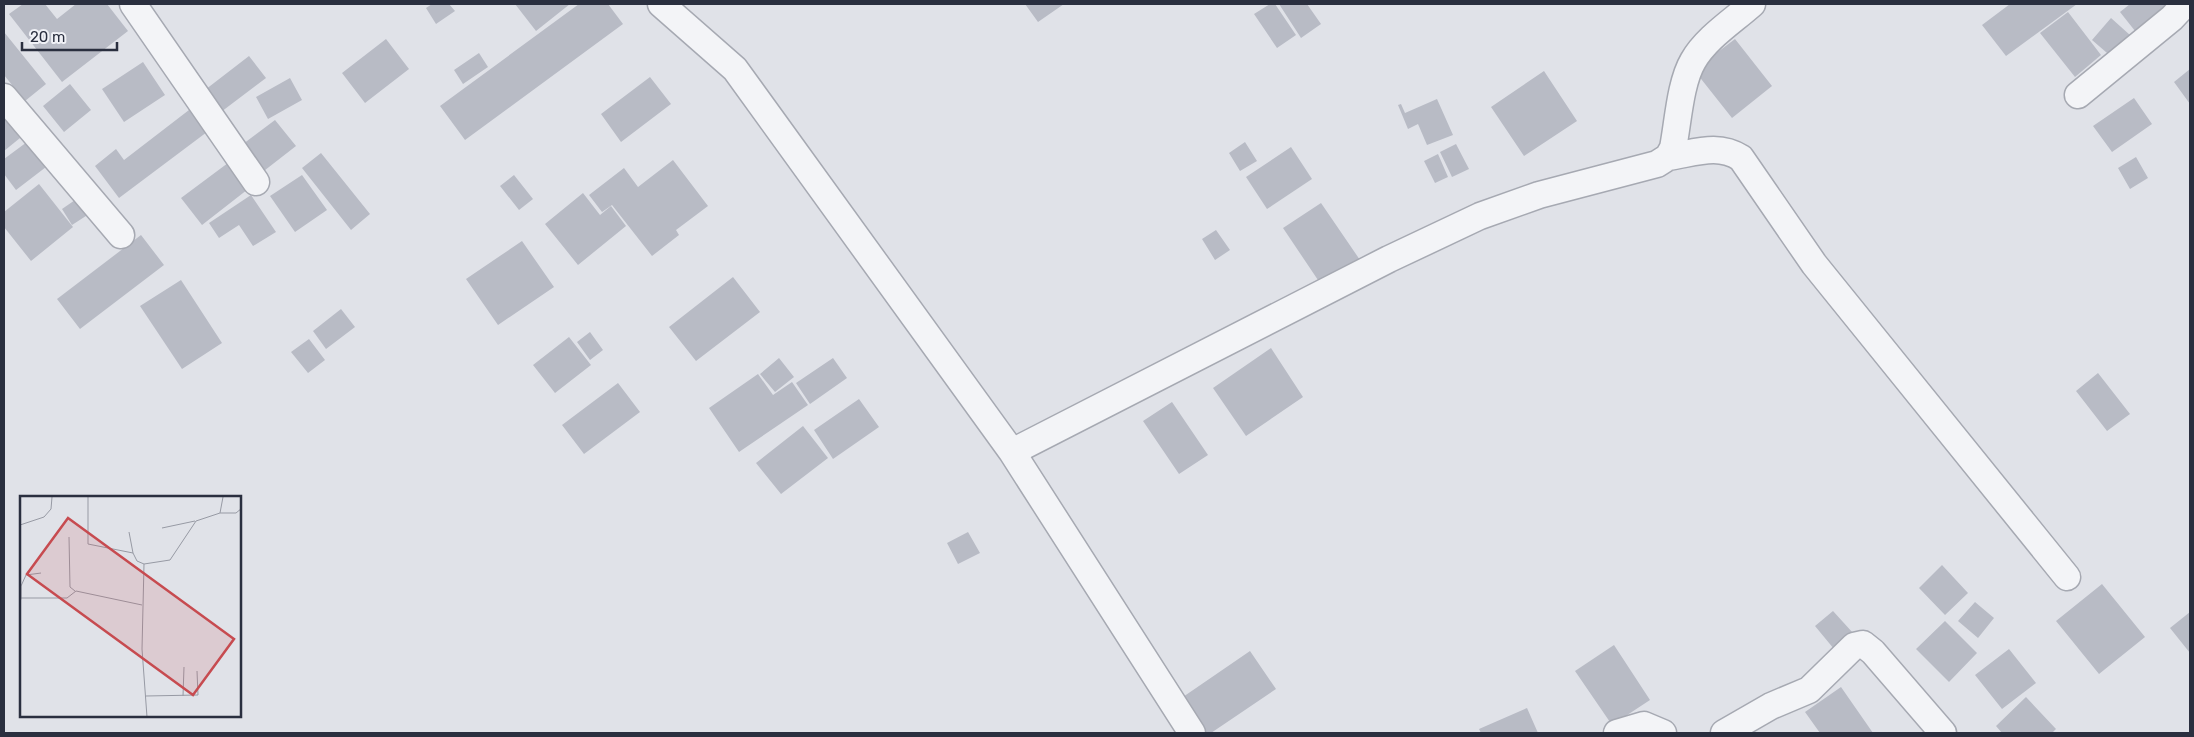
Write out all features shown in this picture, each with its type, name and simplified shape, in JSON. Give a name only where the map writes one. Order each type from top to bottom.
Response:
[{"type":"street","points":[[133,4],[256,182]]},
{"type":"street","points":[[661,4],[735,68],[1012,452],[1192,733]]},
{"type":"street","points":[[1668,157],[1674,148],[1687,77],[1692,61],[1701,48],[1752,4]]},
{"type":"street","points":[[2078,95],[2172,18],[2185,4]]},
{"type":"street","points":[[4,97],[121,235]]},
{"type":"street","points":[[1012,452],[1389,259],[1480,216],[1539,195],[1657,164],[1668,157],[1718,149],[1729,150],[1742,158],[1814,264],[2067,577]]},
{"type":"street","points":[[1724,733],[1772,706],[1809,690],[1854,646],[1863,644],[1899,681],[1944,733]]},
{"type":"street","points":[[1617,733],[1644,725],[1663,733]]},
{"type":"building","points":[[23,4],[45,4],[57,19],[76,4],[107,4],[128,31],[62,82],[9,14]]},
{"type":"building","points":[[432,4],[449,4],[455,11],[436,24],[426,8]]},
{"type":"building","points":[[515,4],[570,4],[536,31]]},
{"type":"building","points":[[579,4],[608,4],[623,24],[465,140],[440,106]]},
{"type":"building","points":[[1025,4],[1064,4],[1038,22]]},
{"type":"building","points":[[1270,4],[1275,4],[1296,35],[1277,48],[1254,14]]},
{"type":"building","points":[[1279,4],[1307,4],[1321,24],[1301,38]]},
{"type":"building","points":[[2010,4],[2077,4],[2006,56],[1982,25]]},
{"type":"building","points":[[2130,4],[2174,4],[2139,36],[2120,12]]},
{"type":"building","points":[[2068,12],[2101,55],[2075,77],[2040,33]]},
{"type":"building","points":[[2111,18],[2140,44],[2121,65],[2092,40]]},
{"type":"building","points":[[4,32],[46,84],[25,101],[4,75]]},
{"type":"building","points":[[386,39],[409,69],[365,103],[342,73]]},
{"type":"building","points":[[1735,39],[1772,86],[1732,118],[1694,70]]},
{"type":"building","points":[[479,53],[488,67],[463,84],[454,70]]},
{"type":"building","points":[[249,56],[266,78],[217,115],[201,93]]},
{"type":"building","points":[[143,62],[165,95],[124,122],[102,89]]},
{"type":"building","points":[[2190,69],[2190,104],[2174,82]]},
{"type":"building","points":[[1544,71],[1577,121],[1524,156],[1491,107]]},
{"type":"building","points":[[650,77],[671,104],[621,142],[601,114]]},
{"type":"building","points":[[290,78],[302,100],[268,119],[256,97]]},
{"type":"building","points":[[70,84],[91,110],[64,132],[43,106]]},
{"type":"building","points":[[2134,98],[2152,124],[2112,152],[2093,126]]},
{"type":"building","points":[[1437,99],[1453,135],[1427,145],[1418,124],[1408,129],[1398,105],[1401,104],[1405,113]]},
{"type":"building","points":[[189,110],[207,132],[119,198],[95,166],[116,149],[124,160]]},
{"type":"building","points":[[4,116],[20,138],[4,151]]},
{"type":"building","points":[[275,120],[296,146],[260,174],[239,147]]},
{"type":"building","points":[[27,142],[46,167],[16,190],[4,174],[4,159]]},
{"type":"building","points":[[1245,142],[1257,161],[1240,171],[1229,153]]},
{"type":"building","points":[[1456,144],[1469,169],[1452,177],[1440,152]]},
{"type":"building","points":[[1291,147],[1312,179],[1267,209],[1246,177]]},
{"type":"building","points":[[321,153],[370,214],[351,230],[302,168]]},
{"type":"building","points":[[1438,154],[1448,177],[1435,183],[1424,161]]},
{"type":"building","points":[[2136,157],[2148,178],[2130,189],[2118,168]]},
{"type":"building","points":[[232,160],[252,186],[202,225],[181,198]]},
{"type":"building","points":[[673,160],[708,206],[676,230],[679,235],[652,256],[612,205],[602,212],[589,195],[624,168],[638,187]]},
{"type":"building","points":[[302,175],[327,210],[295,232],[270,196]]},
{"type":"building","points":[[514,175],[533,199],[519,210],[500,186]]},
{"type":"building","points":[[39,184],[73,227],[31,261],[4,227],[4,212]]},
{"type":"building","points":[[583,193],[600,215],[611,206],[626,226],[578,265],[545,224]]},
{"type":"building","points":[[251,195],[276,232],[253,246],[239,225],[219,238],[209,223]]},
{"type":"building","points":[[78,198],[89,214],[72,225],[62,209]]},
{"type":"building","points":[[1321,203],[1360,260],[1322,286],[1283,228]]},
{"type":"building","points":[[1216,230],[1230,250],[1215,260],[1202,239]]},
{"type":"building","points":[[141,235],[164,265],[80,329],[57,299]]},
{"type":"building","points":[[522,241],[554,287],[498,325],[466,279]]},
{"type":"building","points":[[733,277],[760,312],[696,361],[669,327]]},
{"type":"building","points":[[181,280],[222,343],[182,369],[140,306]]},
{"type":"building","points":[[341,309],[355,327],[326,349],[313,331]]},
{"type":"building","points":[[590,332],[603,350],[590,360],[577,342]]},
{"type":"building","points":[[569,337],[591,365],[555,393],[533,365]]},
{"type":"building","points":[[309,339],[325,360],[308,373],[291,352]]},
{"type":"building","points":[[1271,348],[1303,397],[1246,436],[1213,388]]},
{"type":"building","points":[[779,358],[794,377],[775,392],[760,374]]},
{"type":"building","points":[[833,358],[847,378],[810,404],[796,383]]},
{"type":"building","points":[[2098,373],[2130,414],[2107,431],[2076,391]]},
{"type":"building","points":[[758,374],[773,395],[792,382],[808,405],[739,452],[709,408]]},
{"type":"building","points":[[618,383],[640,412],[584,454],[562,425]]},
{"type":"building","points":[[859,399],[879,427],[833,459],[814,430]]},
{"type":"building","points":[[1172,402],[1208,455],[1179,474],[1143,421]]},
{"type":"building","points":[[803,426],[828,458],[781,494],[756,463]]},
{"type":"building","points":[[968,532],[980,553],[958,564],[947,543]]},
{"type":"building","points":[[1942,565],[1968,593],[1945,615],[1919,588]]},
{"type":"building","points":[[2102,584],[2145,637],[2099,674],[2056,621]]},
{"type":"building","points":[[1975,602],[1994,618],[1978,638],[1958,621]]},
{"type":"building","points":[[1833,611],[1853,633],[1834,649],[1815,626]]},
{"type":"building","points":[[2190,612],[2190,653],[2170,628]]},
{"type":"building","points":[[1945,621],[1977,653],[1949,682],[1916,649]]},
{"type":"building","points":[[1614,645],[1650,700],[1612,725],[1575,671]]},
{"type":"building","points":[[2009,649],[2036,683],[2002,709],[1975,675]]},
{"type":"building","points":[[1250,651],[1276,689],[1211,733],[1204,733],[1180,699]]},
{"type":"building","points":[[1841,687],[1873,733],[1820,733],[1805,712]]},
{"type":"building","points":[[2026,697],[2056,729],[2052,733],[2002,733],[1996,726]]},
{"type":"building","points":[[1527,708],[1538,733],[1481,733],[1479,729]]}]
